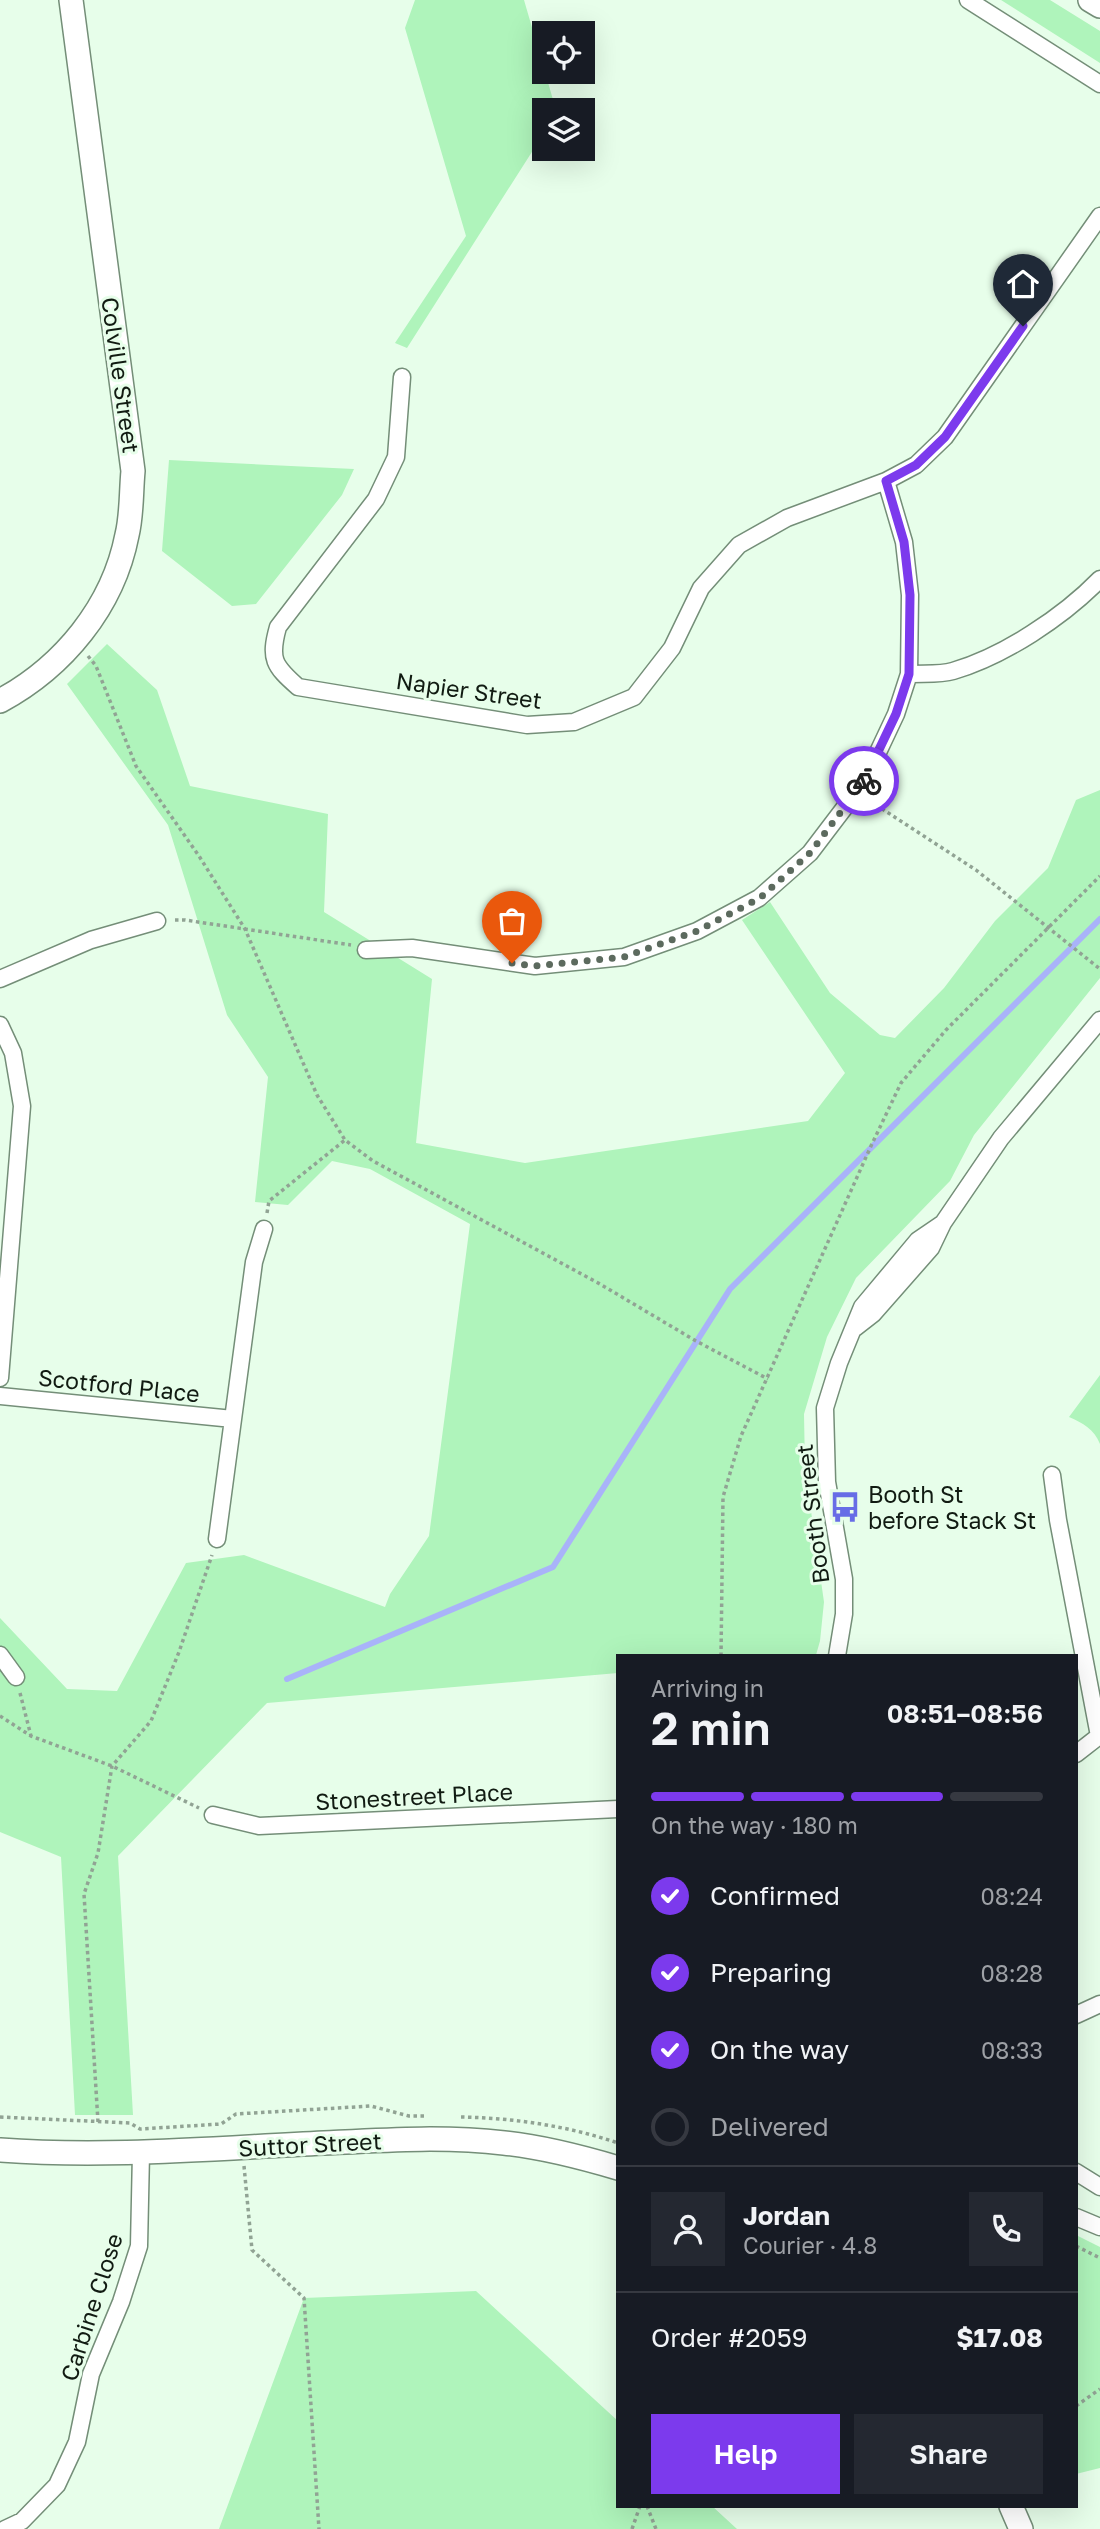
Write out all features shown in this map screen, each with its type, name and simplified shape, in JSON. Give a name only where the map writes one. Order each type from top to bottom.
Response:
[{"type":"street","name":"Colville Street","points":[[0,701],[23,689],[55,663],[75,642],[102,603],[118,569],[128,534],[133,471],[71,0]]},
{"type":"street","points":[[968,0],[1100,84]]},
{"type":"street","points":[[1090,0],[1100,6]]},
{"type":"street","name":"Napier Street","points":[[402,377],[396,457],[376,499],[278,627],[272,649],[277,669],[298,687],[527,725],[574,722],[634,697],[672,648],[701,588],[739,545],[786,518],[886,481],[916,465],[945,437],[1100,216]]},
{"type":"street","points":[[366,950],[412,948],[535,966],[624,957],[697,931],[760,898],[810,853],[864,782],[896,714],[909,674],[910,595],[904,542],[886,481]]},
{"type":"street","points":[[909,674],[950,672],[999,654],[1081,599],[1100,579]]},
{"type":"street","points":[[0,979],[91,940],[157,921]]},
{"type":"street","name":"Booth Street","points":[[837,1654],[844,1614],[844,1578],[827,1482],[825,1408],[862,1307],[918,1240],[943,1223],[1001,1138],[1094,1041],[1100,1020]]},
{"type":"street","points":[[0,1025],[13,1053],[22,1106],[0,1378]]},
{"type":"street","points":[[217,1539],[254,1262],[264,1229]]},
{"type":"street","name":"Scotford Place","points":[[0,1396],[233,1419]]},
{"type":"street","points":[[1052,1475],[1058,1520],[1100,1736]]},
{"type":"street","points":[[0,1655],[16,1677]]},
{"type":"street","points":[[1078,1741],[1100,1736]]},
{"type":"street","points":[[1078,1752],[1100,1736]]},
{"type":"street","name":"Stonestreet Place","points":[[213,1815],[258,1826],[616,1809]]},
{"type":"street","points":[[1078,2014],[1100,2004]]},
{"type":"street","name":"Suttor Street","points":[[0,2150],[47,2154],[141,2153],[428,2139],[504,2143],[575,2155],[616,2167]]},
{"type":"street","name":"Carbine Close","points":[[5,2529],[22,2521],[57,2485],[77,2442],[91,2374],[121,2302],[139,2246],[141,2153]]},
{"type":"street","points":[[1078,2173],[1100,2187]]},
{"type":"street","points":[[1078,2218],[1100,2228]]},
{"type":"street","points":[[1012,2508],[1021,2529]]},
{"type":"path","points":[[75,642],[96,666],[136,766],[199,856],[245,929],[317,1095],[345,1140],[373,1161],[768,1379]]},
{"type":"path","points":[[856,793],[976,870],[1100,969]]},
{"type":"path","points":[[721,1654],[723,1496],[741,1436],[901,1083],[946,1030],[1100,876]]},
{"type":"path","points":[[157,921],[186,920],[342,942],[366,950]]},
{"type":"path","points":[[264,1229],[270,1201],[345,1140]]},
{"type":"path","points":[[98,2122],[85,1894],[98,1853],[112,1766],[151,1721],[217,1539]]},
{"type":"path","points":[[16,1677],[31,1736]]},
{"type":"path","points":[[0,1716],[31,1736],[112,1766],[213,1815]]},
{"type":"path","points":[[0,2117],[130,2123],[140,2129],[221,2124],[236,2114],[371,2106],[409,2116],[432,2116]]},
{"type":"path","points":[[456,2117],[528,2122],[594,2135],[616,2142]]},
{"type":"path","points":[[242,2147],[252,2250],[304,2298],[319,2529]]},
{"type":"path","points":[[1078,2247],[1100,2258]]},
{"type":"path","points":[[1078,2405],[1100,2389]]},
{"type":"path","points":[[632,2529],[639,2508]]},
{"type":"path","points":[[648,2508],[656,2529]]},
{"type":"green space","points":[[415,0],[524,0],[532,28],[532,84],[548,84],[553,98],[532,98],[532,152],[407,348],[395,343],[466,236],[405,28]]},
{"type":"green space","points":[[1001,0],[1050,0],[1100,31],[1100,63]]},
{"type":"green space","points":[[169,460],[354,469],[342,495],[256,604],[232,606],[162,551]]},
{"type":"green space","points":[[107,644],[157,690],[190,786],[328,814],[324,912],[432,979],[416,1143],[525,1163],[808,1121],[845,1073],[742,920],[770,902],[830,993],[880,1035],[895,1038],[944,988],[995,921],[1048,868],[1076,800],[1100,790],[1100,978],[974,1135],[950,1181],[856,1278],[827,1337],[804,1414],[805,1469],[824,1602],[816,1654],[616,1654],[616,1673],[267,1703],[118,1856],[133,2115],[75,2115],[61,1857],[0,1832],[0,1618],[67,1689],[117,1691],[186,1563],[244,1555],[385,1607],[390,1594],[429,1536],[470,1224],[370,1169],[332,1161],[288,1205],[255,1202],[268,1077],[227,1015],[168,825],[67,684]]},
{"type":"green space","points":[[1100,1375],[1100,1444],[1088,1427],[1069,1417]]},
{"type":"green space","points":[[1078,2236],[1100,2247],[1100,2468],[1078,2474]]},
{"type":"green space","points":[[476,2291],[616,2419],[616,2508],[714,2508],[737,2529],[219,2529],[304,2298]]},
{"type":"waterway","points":[[287,1679],[553,1567],[730,1289],[1100,919]]},
{"type":"way so far","points":[[512,963],[535,966],[624,957],[697,931],[760,898],[810,853],[864,781]]},
{"type":"place","name":"Booth St before Stack St","points":[[845,1507]]},
{"type":"route","points":[[864,781],[896,714],[909,674],[910,595],[904,542],[886,481],[916,465],[945,437],[1023,326]]}]
